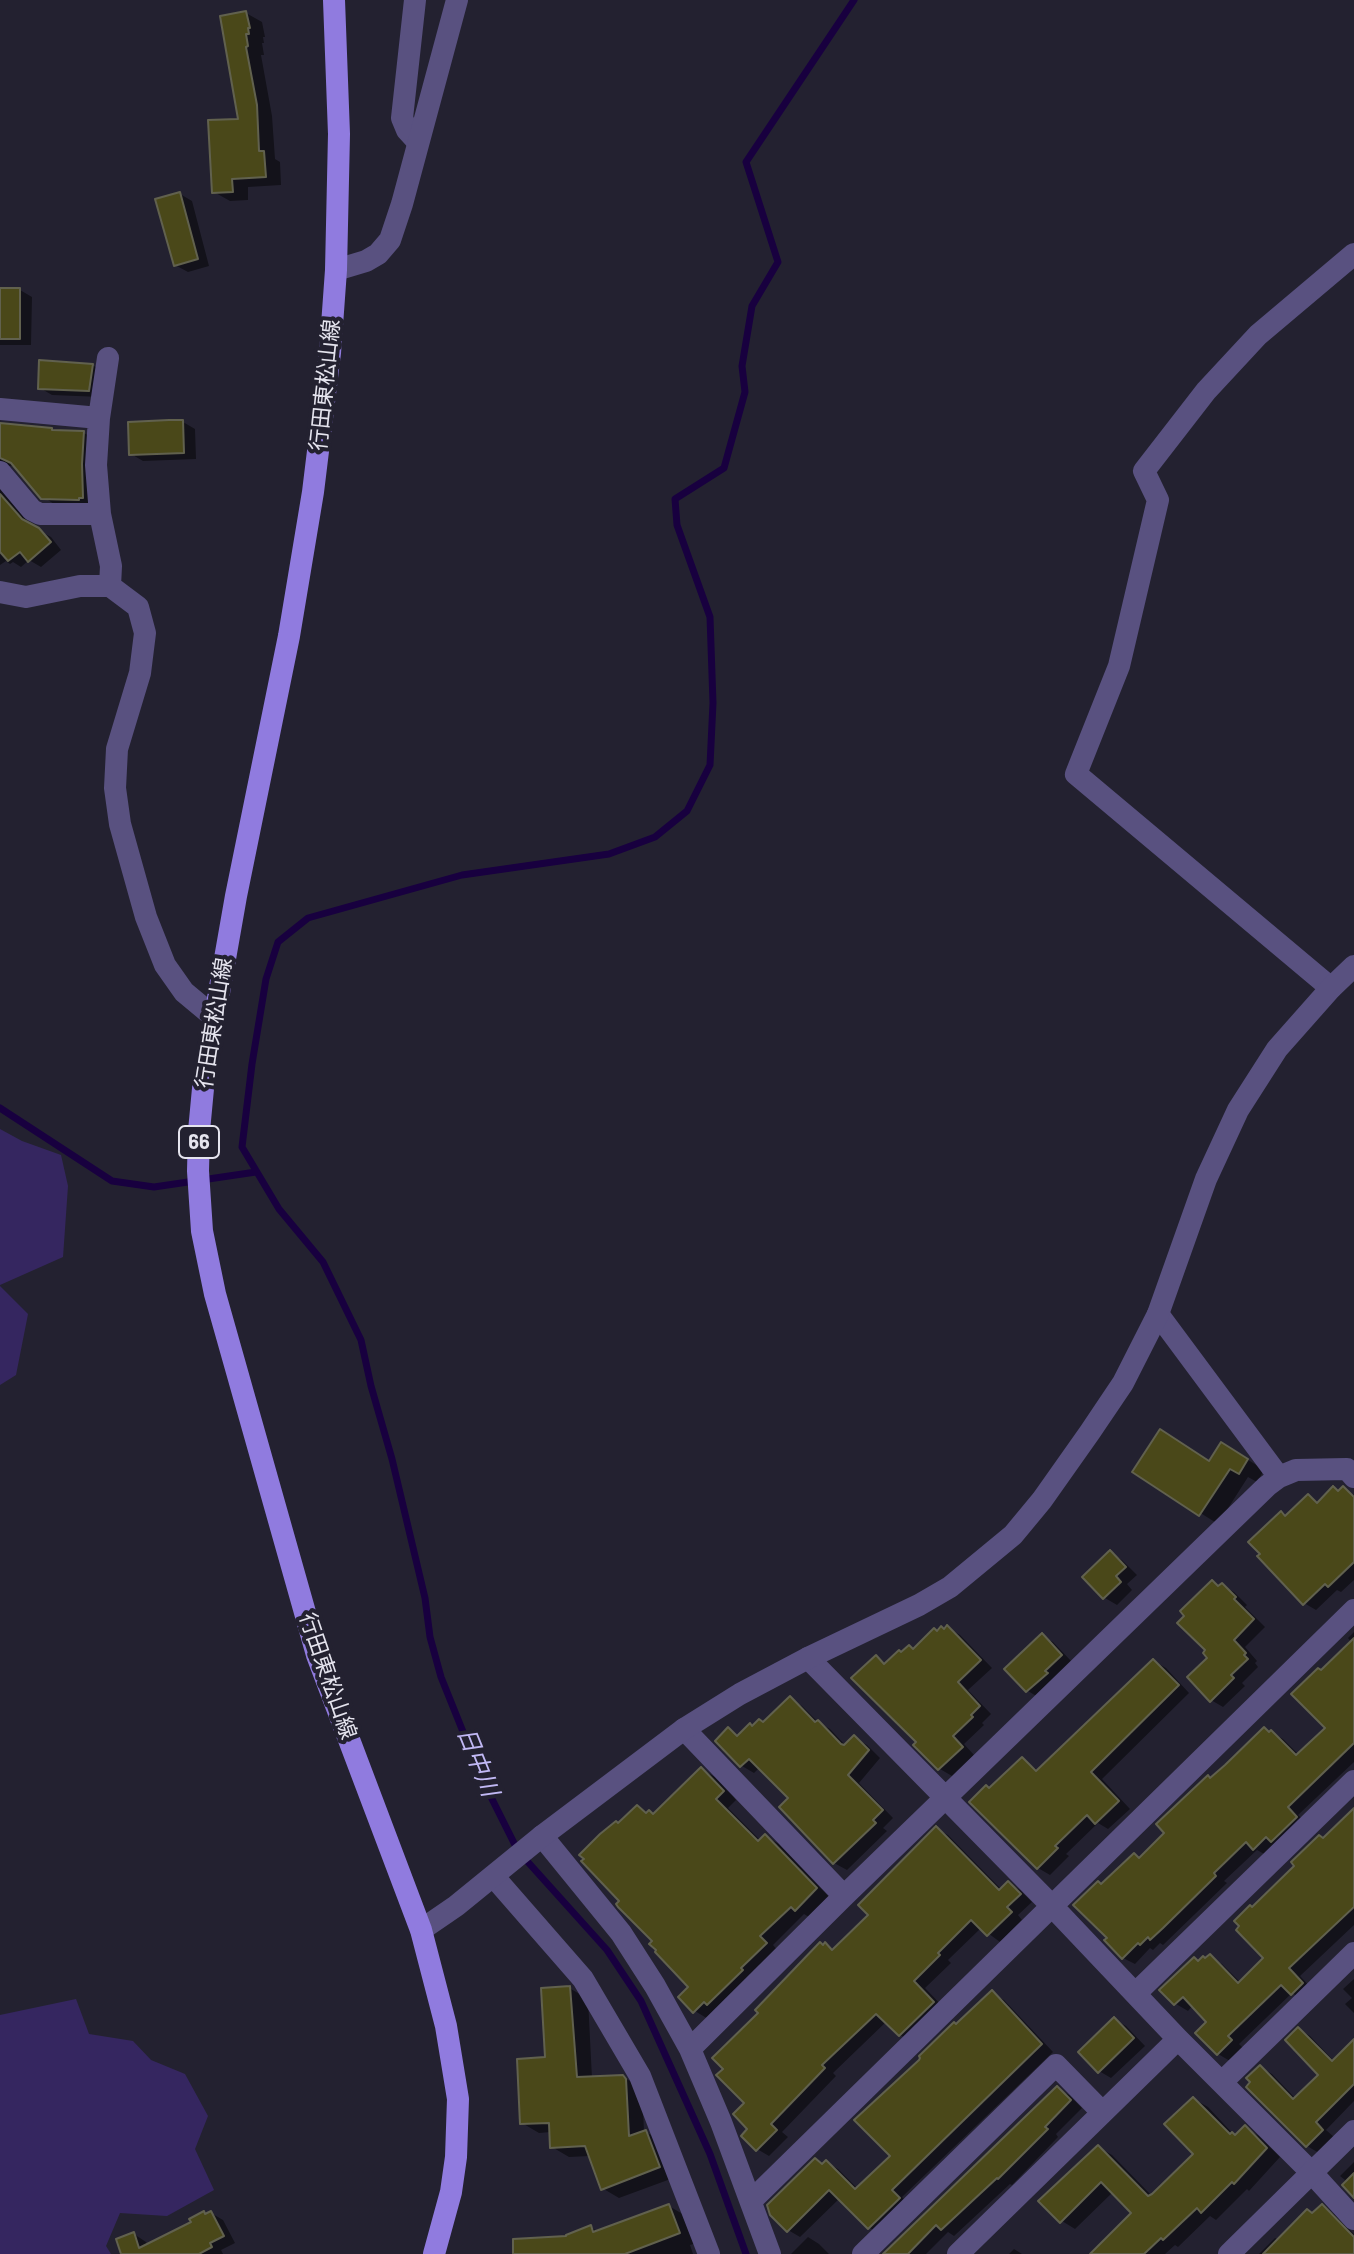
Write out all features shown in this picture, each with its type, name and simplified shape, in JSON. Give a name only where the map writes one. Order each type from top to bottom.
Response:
[{"type":"main road","name":"行田東松山線","points":[[334,0],[339,134],[336,270],[330,353],[313,492],[289,636],[236,896],[204,1078],[198,1171],[202,1231],[215,1294],[317,1655],[421,1930],[446,2026],[458,2099],[456,2157],[451,2192],[434,2254]]},
{"type":"street","points":[[415,0],[402,118],[407,130],[418,142]]},
{"type":"street","points":[[336,270],[366,261],[378,254],[390,240],[457,0]]},
{"type":"street","points":[[1331,988],[1076,774],[1119,666],[1158,500],[1144,471],[1206,391],[1258,335],[1354,254]]},
{"type":"street","points":[[108,358],[96,465],[100,514],[111,566],[110,586]]},
{"type":"street","points":[[0,409],[99,418]]},
{"type":"street","points":[[0,472],[32,510],[40,514],[100,514]]},
{"type":"street","points":[[0,592],[26,597],[80,586],[110,586],[138,607],[145,633],[140,673],[117,749],[115,788],[120,824],[146,917],[165,965],[184,992],[214,1017]]},
{"type":"street","points":[[421,1930],[684,1729],[740,1694],[950,1587],[1013,1535],[1042,1500],[1123,1383],[1158,1314],[1206,1179],[1238,1110],[1277,1049],[1354,966]]},
{"type":"street","points":[[1158,1314],[1279,1477]]},
{"type":"street","points":[[690,2049],[1267,1486],[1296,1470],[1347,1469],[1354,1477]]},
{"type":"street","points":[[751,2201],[1354,1610]]},
{"type":"street","points":[[808,1658],[1354,2219]]},
{"type":"street","points":[[684,1729],[844,1896]]},
{"type":"street","points":[[1136,1993],[1354,1781]]},
{"type":"street","points":[[542,1836],[621,1933],[690,2049],[770,2254]]},
{"type":"street","points":[[494,1877],[583,1979],[640,2076],[709,2254]]},
{"type":"street","points":[[1222,2082],[1354,1953]]},
{"type":"street","points":[[958,2254],[1178,2039]]},
{"type":"street","points":[[863,2254],[1056,2065],[1102,2112]]},
{"type":"street","points":[[1229,2254],[1354,2131]]},
{"type":"shaded area","points":[[0,1129],[22,1141],[61,1155],[68,1186],[63,1257],[0,1285]]},
{"type":"shaded area","points":[[0,1286],[28,1314],[16,1375],[0,1385]]},
{"type":"shaded area","points":[[76,1999],[89,2034],[133,2041],[151,2060],[185,2074],[208,2116],[195,2149],[214,2190],[167,2216],[120,2213],[106,2246],[111,2254],[0,2254],[0,2015]]},
{"type":"building","points":[[246,11],[250,28],[249,34],[246,34],[246,47],[257,105],[259,151],[264,151],[266,177],[232,179],[233,192],[212,193],[208,120],[238,119],[220,16]]},
{"type":"building","points":[[180,192],[198,259],[174,266],[155,199]]},
{"type":"building","points":[[0,288],[20,288],[20,339],[0,339]]},
{"type":"building","points":[[39,360],[93,364],[89,391],[38,389]]},
{"type":"building","points":[[183,420],[184,453],[129,455],[128,422]]},
{"type":"building","points":[[0,423],[84,431],[83,498],[41,499],[11,463],[0,458]]},
{"type":"building","points":[[0,494],[22,519],[39,528],[51,542],[28,562],[20,552],[8,561],[0,552]]},
{"type":"building","points":[[1160,1429],[1209,1461],[1221,1442],[1248,1459],[1239,1474],[1230,1469],[1199,1516],[1132,1472]]},
{"type":"building","points":[[1333,1486],[1338,1491],[1343,1486],[1354,1497],[1354,1562],[1303,1605],[1257,1556],[1260,1554],[1248,1542],[1281,1511],[1285,1516],[1308,1494],[1317,1503]]},
{"type":"building","points":[[1110,1550],[1126,1567],[1116,1576],[1121,1582],[1103,1599],[1082,1577]]},
{"type":"building","points":[[1212,1580],[1218,1586],[1222,1583],[1254,1619],[1234,1640],[1248,1659],[1210,1702],[1187,1677],[1207,1658],[1203,1653],[1205,1650],[1177,1623],[1184,1616],[1180,1611]]},
{"type":"building","points":[[947,1625],[981,1660],[958,1682],[980,1706],[953,1736],[963,1747],[938,1770],[913,1745],[916,1742],[851,1678],[876,1655],[884,1664],[899,1650],[901,1652],[909,1645],[913,1649],[934,1628],[937,1631]]},
{"type":"building","points":[[1042,1633],[1062,1655],[1045,1671],[1048,1673],[1026,1692],[1004,1669]]},
{"type":"building","points":[[1354,1638],[1354,1743],[1288,1807],[1297,1817],[1271,1842],[1266,1837],[1253,1850],[1246,1842],[1163,1928],[1150,1940],[1148,1937],[1140,1945],[1138,1943],[1122,1959],[1104,1940],[1107,1938],[1073,1905],[1134,1853],[1139,1858],[1164,1833],[1156,1824],[1264,1727],[1296,1755],[1325,1728],[1291,1694]]},
{"type":"building","points":[[1153,1659],[1179,1685],[1091,1772],[1119,1801],[1095,1824],[1087,1815],[1055,1846],[1058,1848],[1037,1869],[969,1802],[1022,1757],[1036,1771]]},
{"type":"building","points":[[790,1696],[841,1744],[844,1745],[854,1735],[869,1750],[848,1775],[883,1810],[873,1820],[876,1823],[833,1864],[779,1807],[788,1798],[749,1759],[740,1767],[715,1741],[728,1727],[737,1736],[750,1723],[752,1726],[759,1719],[763,1722]]},
{"type":"building","points":[[701,1767],[724,1791],[716,1799],[758,1841],[765,1834],[817,1888],[795,1911],[791,1907],[760,1936],[767,1943],[707,2005],[704,2002],[693,2013],[678,1997],[688,1987],[655,1952],[649,1944],[652,1941],[618,1907],[616,1904],[619,1901],[581,1861],[584,1859],[579,1855],[637,1805],[646,1813],[649,1810],[653,1814]]},
{"type":"building","points":[[1354,1808],[1354,1907],[1289,1968],[1303,1983],[1291,1995],[1281,1985],[1228,2036],[1232,2040],[1217,2055],[1195,2033],[1206,2022],[1183,1997],[1174,2005],[1159,1990],[1194,1957],[1198,1961],[1210,1954],[1238,1983],[1263,1958],[1236,1930],[1239,1926],[1234,1921],[1294,1866],[1291,1862],[1319,1835],[1323,1838]]},
{"type":"building","points":[[936,1826],[999,1890],[1008,1881],[1021,1894],[1007,1907],[1012,1912],[987,1936],[971,1920],[914,1981],[934,2002],[899,2036],[876,2014],[822,2065],[825,2068],[771,2124],[777,2130],[756,2151],[741,2136],[747,2129],[733,2114],[744,2103],[716,2075],[723,2069],[712,2058],[758,2013],[755,2010],[820,1942],[823,1945],[825,1942],[832,1950],[868,1915],[858,1905]]},
{"type":"building","points":[[570,1986],[577,2077],[623,2075],[626,2079],[629,2136],[646,2130],[660,2167],[601,2190],[585,2146],[550,2148],[549,2123],[520,2124],[517,2059],[545,2057],[541,1988]]},
{"type":"building","points":[[992,1990],[1042,2044],[892,2190],[900,2198],[868,2229],[829,2190],[787,2232],[770,2215],[767,2205],[815,2158],[822,2164],[826,2160],[855,2189],[890,2156],[854,2120],[919,2060],[919,2056],[954,2022],[956,2024]]},
{"type":"building","points":[[1114,2017],[1134,2038],[1098,2073],[1078,2052]]},
{"type":"building","points":[[1298,2027],[1332,2061],[1354,2039],[1354,2084],[1316,2122],[1323,2130],[1306,2147],[1246,2087],[1250,2082],[1246,2078],[1260,2065],[1293,2099],[1318,2075],[1285,2040]]},
{"type":"building","points":[[1057,2086],[1071,2100],[1045,2127],[1048,2129],[998,2179],[941,2230],[936,2225],[908,2254],[883,2254]]},
{"type":"building","points":[[1193,2097],[1230,2134],[1235,2135],[1245,2125],[1267,2148],[1234,2184],[1232,2182],[1201,2213],[1197,2208],[1144,2254],[1090,2254],[1131,2213],[1101,2182],[1060,2223],[1038,2201],[1098,2145],[1148,2196],[1152,2194],[1193,2154],[1164,2124]]},
{"type":"building","points":[[1354,2173],[1354,2198],[1342,2185]]},
{"type":"building","points":[[669,2204],[680,2233],[625,2254],[513,2254],[513,2239],[566,2236],[591,2225],[593,2232]]},
{"type":"building","points":[[1322,2204],[1354,2237],[1354,2254],[1263,2254],[1307,2209],[1312,2213]]},
{"type":"building","points":[[204,2211],[205,2214],[211,2211],[224,2236],[210,2243],[212,2247],[199,2254],[121,2254],[116,2239],[134,2232],[139,2248],[191,2222],[189,2219]]},
{"type":"waterway","name":"日中川","points":[[746,2254],[710,2154],[641,2001],[607,1950],[518,1851],[482,1779],[441,1677],[430,1637],[425,1598],[361,1340],[323,1262],[279,1209],[242,1147],[266,979],[278,942],[308,918],[462,875],[609,854],[655,837],[687,811],[710,765],[713,703],[710,617],[677,525],[675,499],[724,468],[745,392],[742,366],[752,306],[778,262],[746,162],[854,0]]},
{"type":"waterway","points":[[0,1108],[112,1181],[154,1187],[256,1172]]}]
